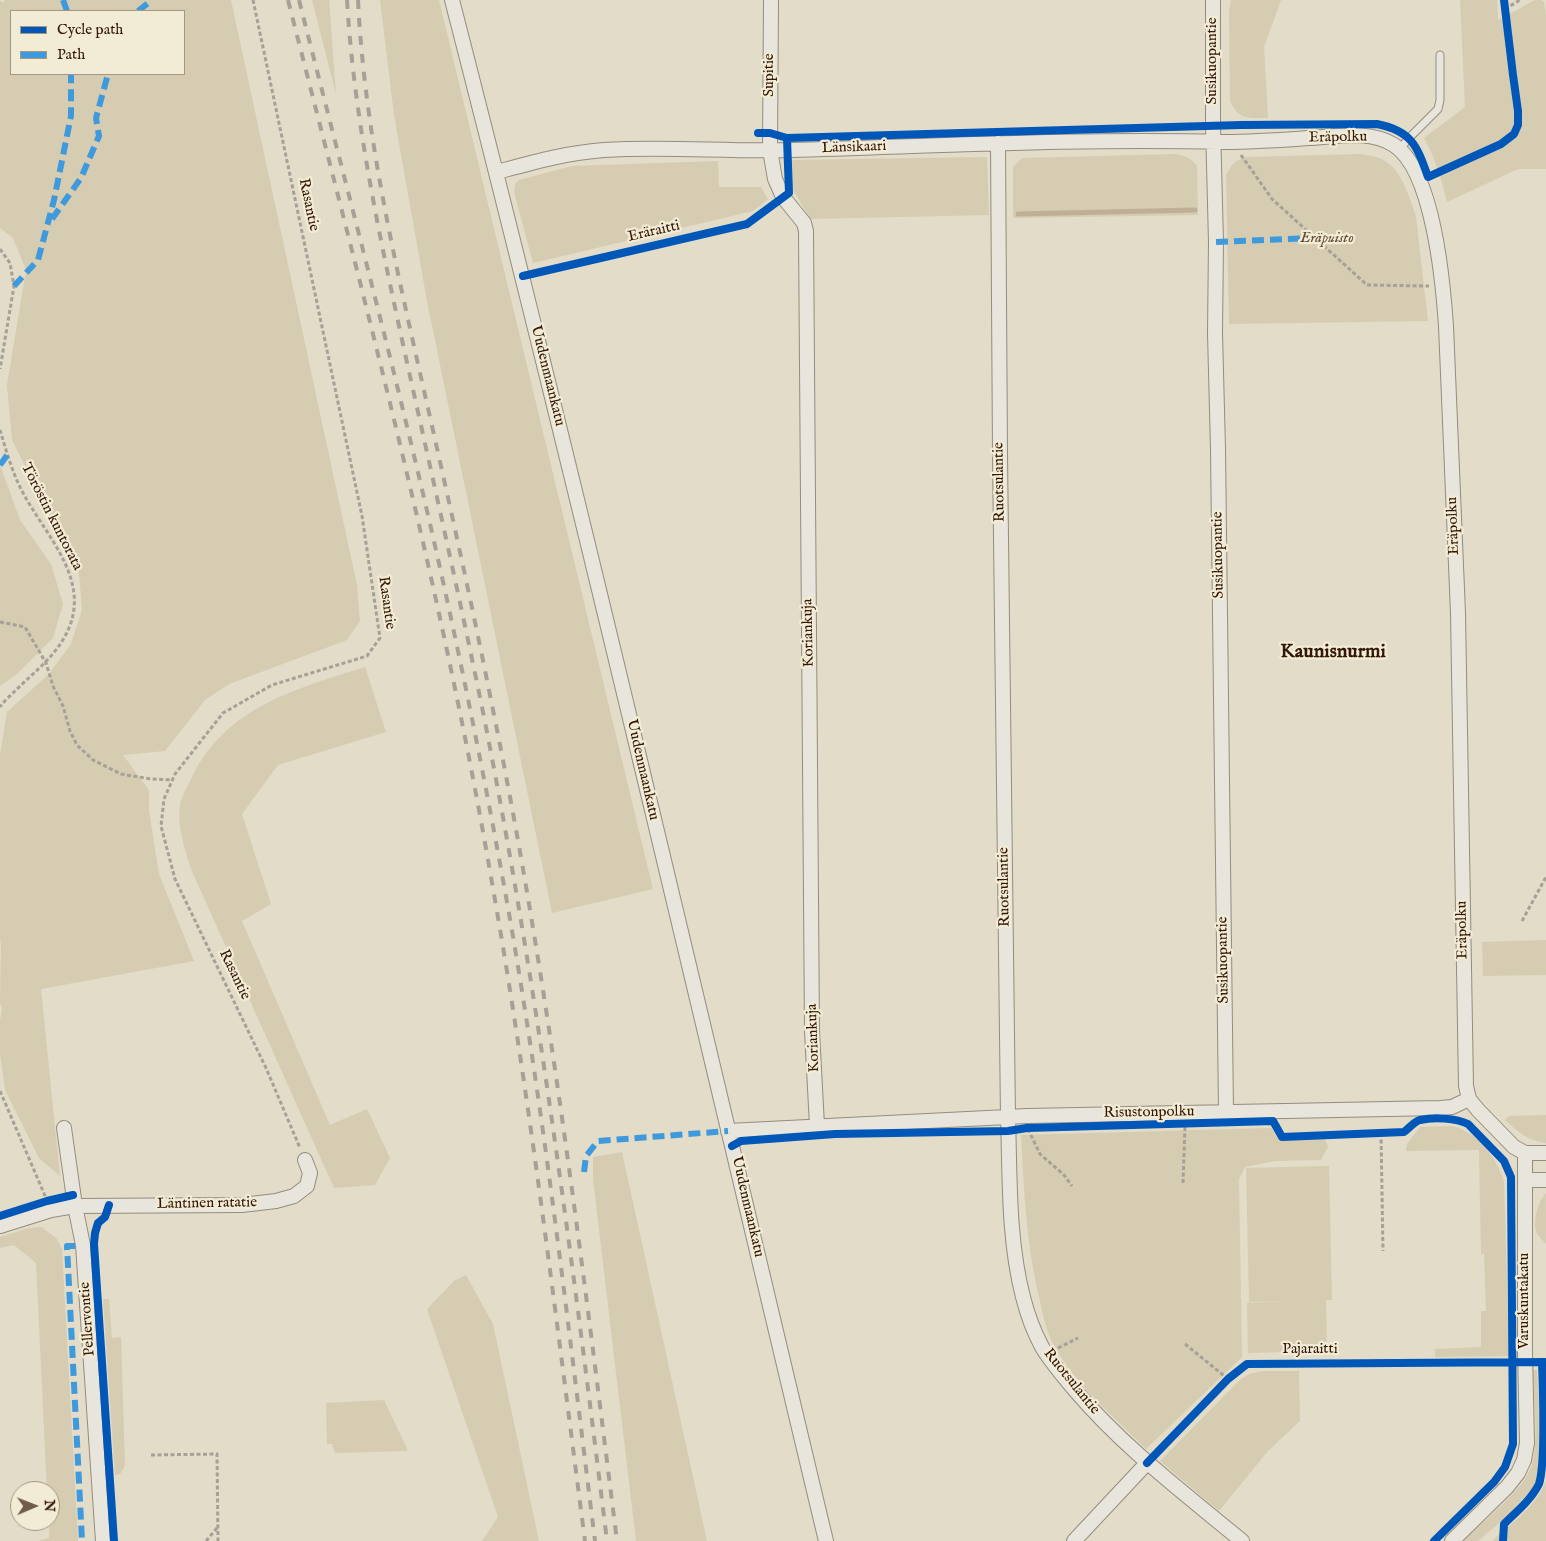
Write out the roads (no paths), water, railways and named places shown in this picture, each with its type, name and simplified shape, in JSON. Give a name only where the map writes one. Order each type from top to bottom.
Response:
[{"type":"street","name":"Uudenmaankatu","points":[[452,0],[497,172],[592,560],[826,1541]]},
{"type":"street","name":"Supitie","points":[[770,150],[771,0]]},
{"type":"street","name":"Susikuopantie","points":[[1213,0],[1216,242],[1215,333],[1226,1111]]},
{"type":"street","name":"Eräpolku","points":[[1214,141],[1240,142],[1359,136],[1381,138],[1399,150],[1409,160],[1419,181],[1430,214],[1443,284],[1446,326],[1458,613],[1464,1050],[1466,1086],[1469,1099]]},
{"type":"street","name":"Länsikaari","points":[[497,172],[540,160],[604,150],[683,148],[770,150],[998,143],[1214,141]]},
{"type":"street","name":"Ruotsulantie","points":[[998,143],[1008,1131],[1013,1236],[1018,1273],[1026,1306],[1041,1345],[1054,1366],[1090,1408],[1148,1463],[1242,1541]]},
{"type":"street","name":"Koriankuja","points":[[770,150],[775,179],[783,197],[804,223],[806,231],[812,1031],[817,1126]]},
{"type":"street","name":"Risustonpolku","points":[[728,1131],[1008,1116],[1440,1108],[1452,1107],[1469,1099]]},
{"type":"street","points":[[1469,1099],[1514,1147],[1525,1153],[1546,1153]]},
{"type":"street","name":"Pellervontie","points":[[64,1128],[74,1200],[83,1245],[103,1541]]},
{"type":"street","name":"Varuskuntakatu","points":[[1452,1541],[1507,1487],[1518,1473],[1524,1460],[1527,1443],[1525,1153]]},
{"type":"street","name":"Läntinen ratatie","points":[[74,1200],[242,1205],[276,1201],[294,1196],[307,1186],[310,1173],[305,1160]]},
{"type":"street","points":[[1525,1180],[1546,1180]]},
{"type":"street","points":[[0,1226],[51,1210],[74,1200]]},
{"type":"street","points":[[1074,1541],[1148,1463]]},
{"type":"lane","points":[[1399,150],[1438,109],[1440,100],[1440,55]]},
{"type":"waterway","points":[[1018,214],[1195,210]]},
{"type":"railway","points":[[288,0],[398,437],[424,546],[471,766],[518,1042],[542,1208],[585,1541]]},
{"type":"railway","points":[[299,0],[422,489],[455,636],[501,869],[516,952],[541,1120],[595,1541]]},
{"type":"railway","points":[[347,0],[355,88],[377,219],[484,717],[521,922],[553,1128],[607,1541]]},
{"type":"railway","points":[[358,0],[366,92],[380,183],[398,274],[484,667],[531,916],[563,1124],[617,1541]]},
{"type":"district","name":"Kaunisnurmi","points":[[1333,653]]},
{"type":"park label","name":"Eräpuisto","points":[[1327,239]]}]
